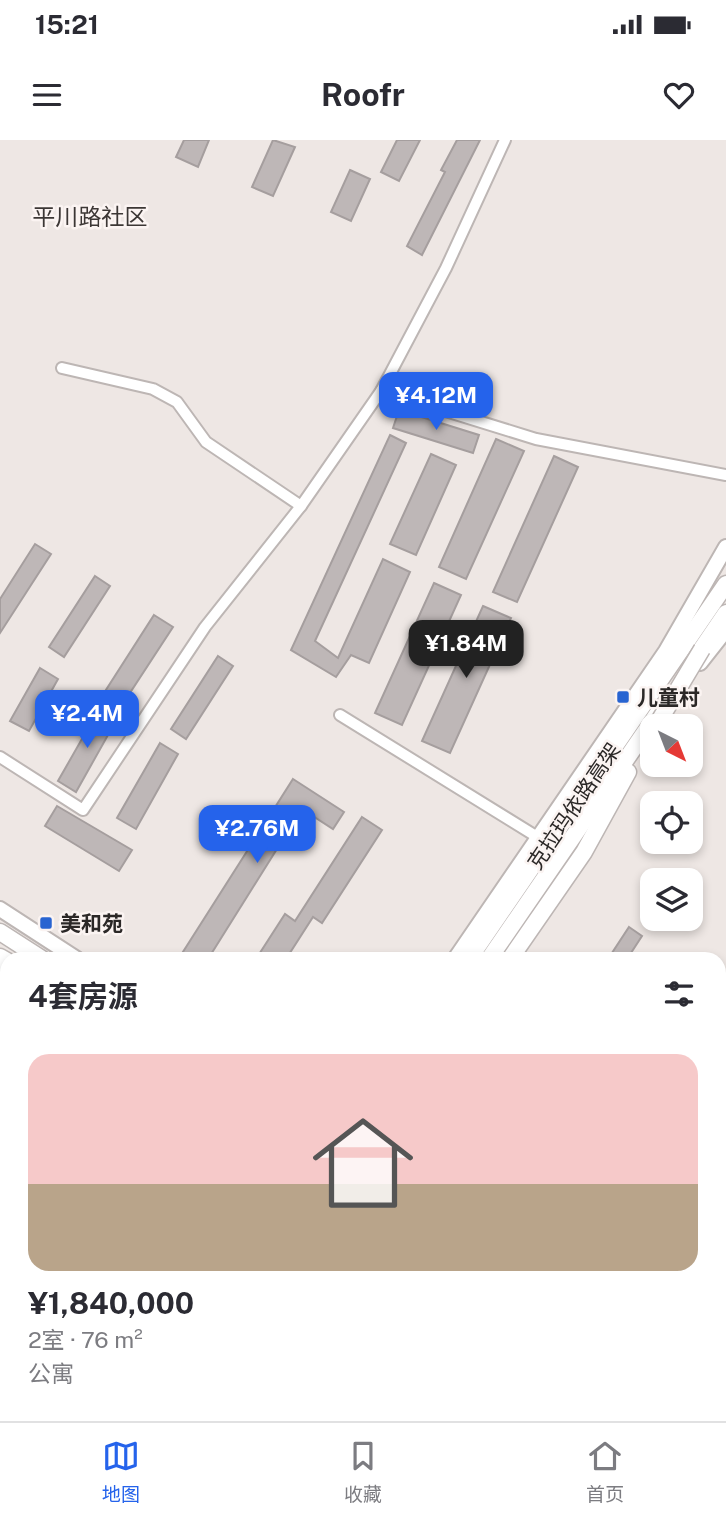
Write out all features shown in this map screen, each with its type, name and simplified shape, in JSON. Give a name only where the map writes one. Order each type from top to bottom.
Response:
[{"type":"highway","name":"克拉玛依路高架","points":[[474,952],[726,584]]},
{"type":"highway","name":"克拉玛依路高架","points":[[496,952],[726,613]]},
{"type":"highway","points":[[662,714],[702,649]]},
{"type":"highway","points":[[515,952],[584,852],[640,751]]},
{"type":"highway","points":[[0,932],[31,952]]},
{"type":"main road","points":[[459,952],[666,651],[726,547]]},
{"type":"main road","points":[[663,714],[726,630]]},
{"type":"main road","points":[[496,952],[640,747]]},
{"type":"main road","points":[[0,909],[66,952]]},
{"type":"street","points":[[0,757],[83,810],[205,627],[301,506],[381,391],[446,268],[505,140]]},
{"type":"street","points":[[62,368],[153,389],[177,402],[206,442],[301,506]]},
{"type":"street","points":[[381,391],[536,439],[726,475]]},
{"type":"street","points":[[340,715],[539,838]]},
{"type":"building","points":[[184,140],[209,140],[198,167],[176,157]]},
{"type":"building","points":[[273,140],[295,147],[273,196],[252,187]]},
{"type":"building","points":[[397,140],[420,140],[399,181],[381,172]]},
{"type":"building","points":[[457,140],[480,140],[422,255],[407,246],[445,172],[441,170]]},
{"type":"building","points":[[350,170],[370,179],[351,221],[331,212]]},
{"type":"building","points":[[399,410],[479,435],[473,453],[393,428]]},
{"type":"building","points":[[390,435],[406,443],[315,641],[338,658],[383,559],[410,572],[369,663],[351,655],[336,677],[291,650]]},
{"type":"building","points":[[496,439],[524,451],[466,579],[439,567]]},
{"type":"building","points":[[431,454],[456,465],[416,555],[390,544]]},
{"type":"building","points":[[554,456],[578,467],[517,602],[493,592]]},
{"type":"building","points":[[35,544],[51,554],[0,633],[0,599]]},
{"type":"building","points":[[95,576],[110,586],[64,657],[49,647]]},
{"type":"building","points":[[434,583],[461,595],[402,725],[375,713]]},
{"type":"building","points":[[483,606],[511,618],[450,753],[422,741]]},
{"type":"building","points":[[154,615],[173,627],[122,705],[104,693]]},
{"type":"building","points":[[218,656],[233,666],[186,739],[171,729]]},
{"type":"building","points":[[40,668],[58,679],[29,731],[10,721]]},
{"type":"building","points":[[99,709],[117,719],[76,792],[58,781]]},
{"type":"building","points":[[160,743],[178,754],[136,829],[117,818]]},
{"type":"building","points":[[293,779],[344,812],[333,829],[302,809],[212,952],[183,952]]},
{"type":"building","points":[[57,806],[132,850],[119,871],[45,826]]},
{"type":"building","points":[[362,817],[382,830],[322,923],[313,917],[290,952],[261,952],[285,914],[295,921]]},
{"type":"building","points":[[629,927],[642,936],[632,952],[613,952]]},
{"type":"place","name":"儿童村","points":[[623,697]]},
{"type":"place","name":"美和苑","points":[[46,923]]},
{"type":"district","name":"平川路社区","points":[[90,216]]}]
